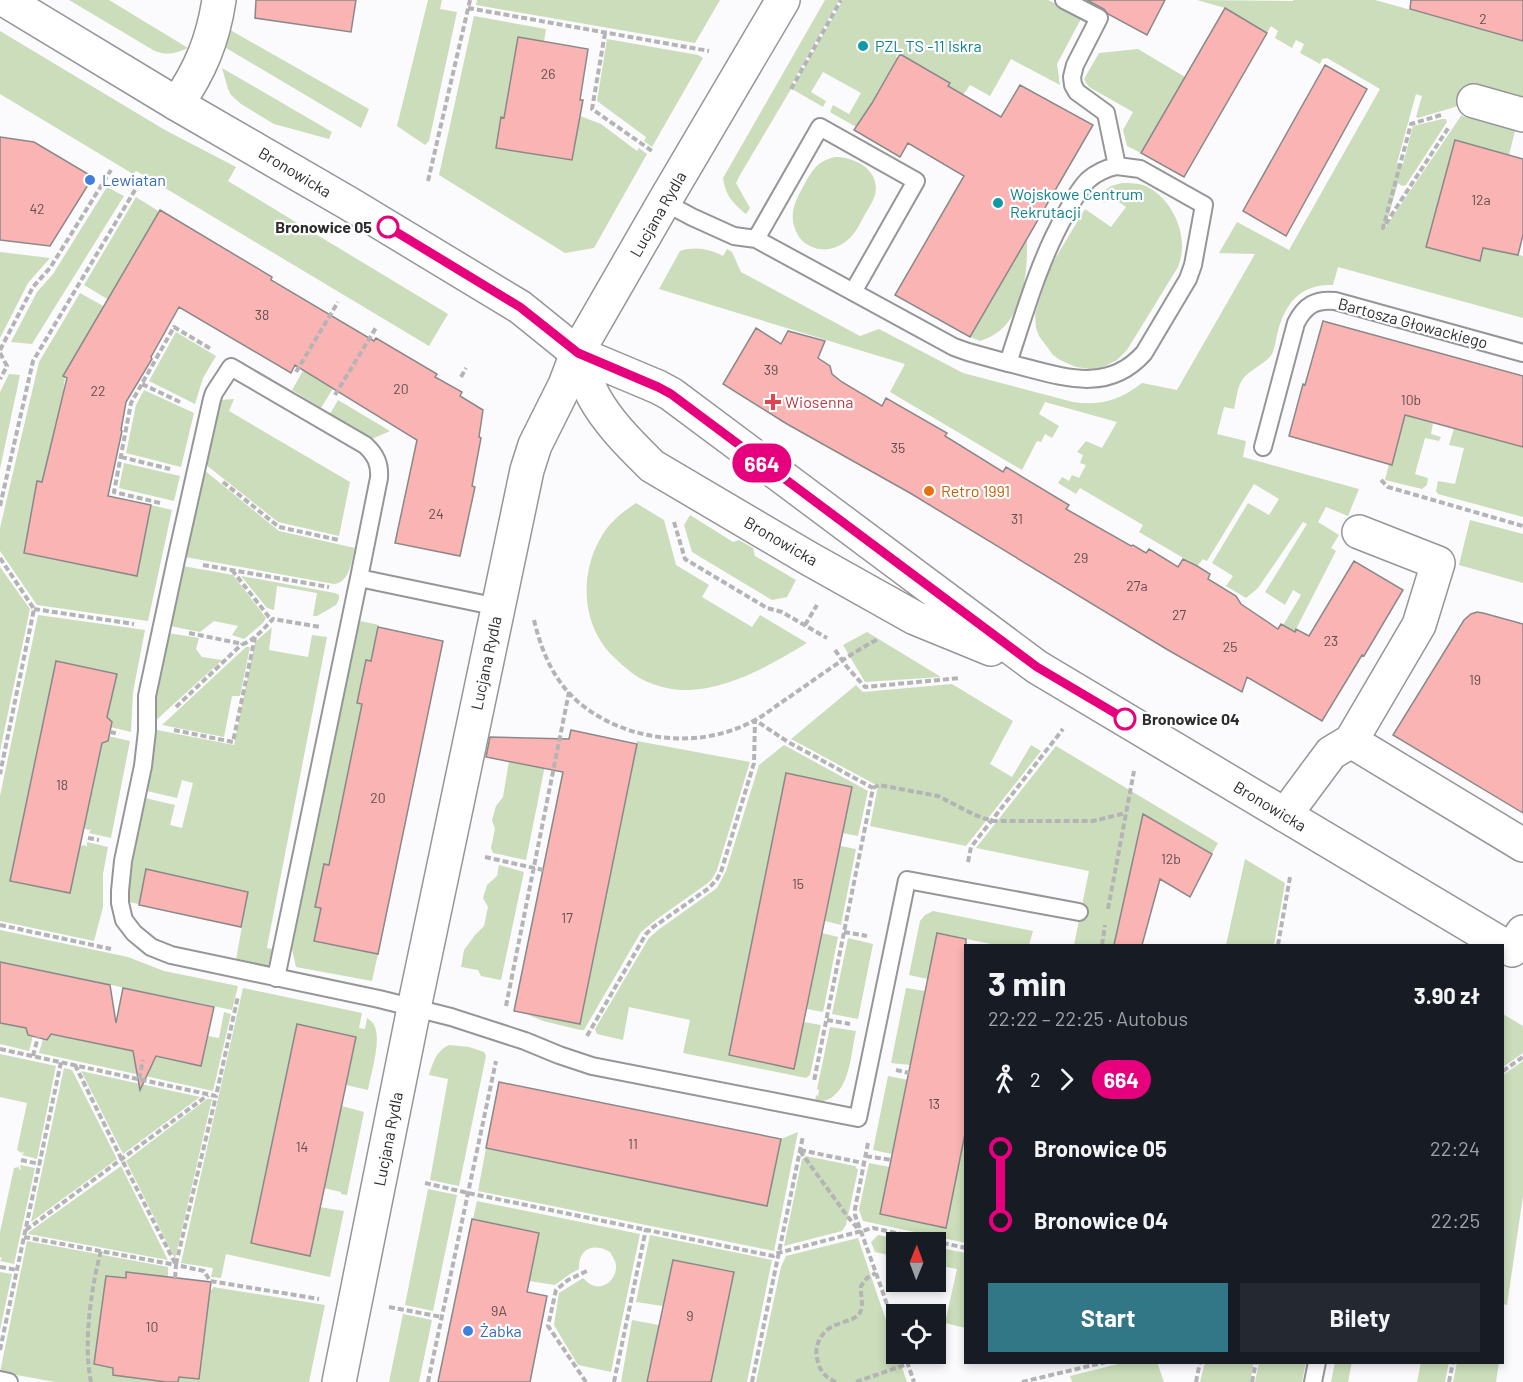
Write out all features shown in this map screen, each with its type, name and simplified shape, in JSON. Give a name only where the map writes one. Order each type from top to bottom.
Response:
[{"type":"street","name":"Bronowicka","points":[[5,0],[520,307],[578,353],[671,394],[1037,667],[1285,815],[1513,946]]},
{"type":"street","points":[[177,104],[190,85],[207,48],[219,0]]},
{"type":"street","name":"Lucjana Rydla","points":[[339,1382],[414,1008],[527,470],[535,445],[561,394],[578,353],[783,0]]},
{"type":"street","points":[[1467,106],[1523,115]]},
{"type":"street","name":"Bronowicka","points":[[578,353],[594,397],[613,426],[652,466],[915,618],[1037,667]]},
{"type":"street","points":[[1285,815],[1331,753],[1351,741],[1419,625],[1438,563],[1359,532]]},
{"type":"street","points":[[1351,741],[1523,845]]},
{"type":"lane","points":[[1064,0],[1100,18],[1075,65],[1072,77],[1077,92],[1106,113],[1117,165]]},
{"type":"lane","points":[[756,239],[820,127],[916,181],[853,292]]},
{"type":"lane","points":[[664,202],[734,236],[756,239],[968,352],[1008,363],[1070,378],[1089,380],[1121,372],[1144,353],[1188,279],[1196,259],[1204,205],[1140,169],[1117,165],[1089,180],[1074,198],[1038,271],[1008,363]]},
{"type":"lane","name":"Bartosza Głowackiego","points":[[1263,447],[1296,323],[1305,309],[1318,302],[1335,301],[1523,353]]},
{"type":"lane","points":[[276,978],[358,585],[379,478],[378,462],[365,445],[231,367],[214,393],[161,628],[147,696],[151,728],[121,878],[120,903],[124,920],[134,933],[151,947],[182,958],[414,1008],[501,1033],[572,1060],[603,1068],[858,1118],[906,880],[1078,912]]},
{"type":"lane","points":[[358,585],[498,607]]},
{"type":"lane","points":[[1313,1382],[1317,1364]]},
{"type":"lane","points":[[0,1380],[9,1382]]},
{"type":"path","points":[[428,181],[470,0]]},
{"type":"path","points":[[791,89],[841,0]]},
{"type":"path","points":[[468,8],[709,51]]},
{"type":"path","points":[[605,33],[592,109],[655,154]]},
{"type":"path","points":[[1467,106],[1389,218],[1383,228],[1411,124],[1467,106]]},
{"type":"path","points":[[0,379],[7,366],[0,351],[33,287],[50,268],[111,170]]},
{"type":"path","points":[[0,506],[33,361],[138,185]]},
{"type":"path","points":[[282,396],[338,302]]},
{"type":"path","points":[[321,419],[377,326]]},
{"type":"path","points":[[165,504],[114,492],[131,403],[174,327],[220,354]]},
{"type":"path","points":[[461,377],[466,368]]},
{"type":"path","points":[[142,384],[188,405]]},
{"type":"path","points":[[121,457],[172,469]]},
{"type":"path","points":[[197,461],[279,527],[364,546]]},
{"type":"path","points":[[1382,480],[1388,487],[1523,526]]},
{"type":"path","points":[[673,517],[685,559],[767,608],[782,612],[827,638]]},
{"type":"path","points":[[0,558],[34,609],[0,774]]},
{"type":"path","points":[[176,560],[232,570],[358,585]]},
{"type":"path","points":[[232,570],[269,617],[348,632]]},
{"type":"path","points":[[805,626],[820,600]]},
{"type":"path","points":[[34,609],[161,628],[243,644]]},
{"type":"path","points":[[532,613],[546,659],[575,699],[607,721],[647,735],[664,738],[709,737],[755,720],[884,636]]},
{"type":"path","points":[[151,728],[273,619]]},
{"type":"path","points":[[151,728],[233,742],[255,637]]},
{"type":"path","points":[[835,650],[865,687],[960,678]]},
{"type":"path","points":[[504,1013],[569,692]]},
{"type":"path","points":[[755,720],[788,742],[873,788]]},
{"type":"path","points":[[572,1060],[646,934],[709,888],[717,879],[754,763],[755,720]]},
{"type":"path","points":[[962,889],[971,847],[1063,729]]},
{"type":"path","points":[[1108,912],[1134,771]]},
{"type":"path","points":[[873,788],[879,785],[929,794],[992,821],[1093,821],[1126,813]]},
{"type":"path","points":[[752,1382],[873,788]]},
{"type":"path","points":[[485,857],[543,870]]},
{"type":"path","points":[[1278,944],[1290,877]]},
{"type":"path","points":[[1101,944],[1106,923]]},
{"type":"path","points":[[0,925],[113,949]]},
{"type":"path","points":[[174,1278],[239,994]]},
{"type":"path","points":[[33,1056],[38,1037]]},
{"type":"path","points":[[0,1049],[216,1096]]},
{"type":"path","points":[[428,1382],[498,1052]]},
{"type":"path","points":[[1504,1070],[1523,1057]]},
{"type":"path","points":[[139,1080],[143,1060]]},
{"type":"path","points":[[0,1350],[61,1062]]},
{"type":"path","points":[[75,1065],[176,1265]]},
{"type":"path","points":[[26,1231],[209,1094]]},
{"type":"path","points":[[869,1139],[855,1212],[887,1304]]},
{"type":"path","points":[[799,1150],[864,1163]]},
{"type":"path","points":[[799,1150],[848,1217],[861,1231]]},
{"type":"path","points":[[866,1156],[891,1160]]},
{"type":"path","points":[[21,1160],[40,1164]]},
{"type":"path","points":[[425,1183],[773,1256],[873,1228],[964,1248]]},
{"type":"path","points":[[614,1382],[646,1229]]},
{"type":"path","points":[[24,1237],[204,1271],[210,1281],[321,1299]]},
{"type":"path","points":[[91,1382],[87,1355],[94,1282],[101,1251]]},
{"type":"path","points":[[0,1267],[17,1270]]},
{"type":"path","points":[[585,1382],[548,1326],[556,1290],[568,1280],[589,1270]]},
{"type":"path","points":[[836,1382],[826,1376],[818,1366],[816,1351],[820,1337],[832,1326],[854,1318],[860,1312],[861,1286],[867,1278],[876,1273]]},
{"type":"path","points":[[385,1306],[442,1317]]},
{"type":"path","points":[[856,1382],[908,1364],[914,1382]]},
{"type":"path","points":[[1022,1382],[1098,1364]]},
{"type":"path","points":[[1196,1382],[1200,1364]]},
{"type":"path","points":[[1252,1382],[1256,1364]]},
{"type":"path","points":[[1449,1382],[1453,1364]]},
{"type":"green space","points":[[69,0],[109,0],[188,48],[170,54],[153,50]]},
{"type":"green space","points":[[428,0],[442,0],[440,9],[457,12],[429,141],[425,145],[397,126]]},
{"type":"green space","points":[[477,0],[720,0],[695,43],[476,5]]},
{"type":"green space","points":[[825,0],[839,0],[790,87],[791,89],[736,183],[750,208],[746,214],[730,198],[723,178]]},
{"type":"green space","points":[[843,0],[1048,0],[1082,17],[1057,64],[1060,85],[1011,59],[990,96],[970,85],[963,95],[949,86],[949,83],[898,53],[896,57],[898,58],[858,128],[830,112],[833,105],[849,114],[861,93],[823,72],[811,92],[826,101],[823,107],[792,89]]},
{"type":"green space","points":[[1197,0],[1375,0],[1523,41],[1523,99],[1471,85],[1465,104],[1418,118],[1416,117],[1422,96],[1416,94],[1397,163],[1403,164],[1413,126],[1442,119],[1446,119],[1447,122],[1406,185],[1402,186],[1398,183],[1385,228],[1463,113],[1462,116],[1515,131],[1509,155],[1455,141],[1426,247],[1480,261],[1484,245],[1523,256],[1523,318],[1338,267],[1333,285],[1304,291],[1290,303],[1281,321],[1272,354],[1241,382],[1234,409],[1224,407],[1217,434],[1246,441],[1243,457],[1359,489],[1348,516],[1326,507],[1318,522],[1339,535],[1331,548],[1336,551],[1287,643],[1276,637],[1301,595],[1293,590],[1285,605],[1265,592],[1307,524],[1303,522],[1258,588],[1246,598],[1226,586],[1233,576],[1212,563],[1248,503],[1269,515],[1279,499],[1254,484],[1207,561],[1203,559],[1197,566],[1139,532],[1143,525],[1080,488],[1076,494],[1058,483],[1062,477],[1069,481],[1072,475],[1079,478],[1086,465],[1080,463],[1083,455],[1077,452],[1086,441],[1102,448],[1117,422],[1045,402],[1039,414],[1059,426],[1052,438],[1045,434],[1041,442],[1037,441],[1022,470],[890,392],[905,364],[659,289],[680,251],[702,249],[723,256],[727,249],[732,252],[741,272],[860,336],[879,329],[963,373],[1083,403],[1118,398],[1142,383],[1177,390],[1255,254],[1219,253],[1237,222],[1289,250],[1380,89],[1327,58],[1322,59],[1320,64],[1300,53],[1304,44],[1296,40],[1292,48],[1275,38],[1278,31],[1271,26],[1267,33],[1225,8]]},
{"type":"green space","points":[[474,16],[546,29],[544,42],[518,37],[504,118],[501,118],[496,148],[572,160],[580,116],[601,124],[637,151],[639,148],[647,154],[594,248],[565,253],[439,175]]},
{"type":"green space","points":[[225,27],[369,109],[361,128],[221,45]]},
{"type":"green space","points":[[0,31],[165,130],[236,167],[228,181],[448,314],[429,346],[150,179],[136,171],[133,174],[0,94]]},
{"type":"green space","points":[[607,39],[698,55],[703,58],[652,147],[644,141],[646,137],[597,101]]},
{"type":"green space","points":[[1138,49],[1185,77],[1141,153],[1127,146],[1123,130],[1133,112],[1089,87],[1084,79],[1099,53]]},
{"type":"green space","points":[[222,68],[332,132],[329,139],[274,124],[241,104],[231,95]]},
{"type":"green space","points":[[835,157],[851,159],[865,167],[874,179],[875,195],[858,228],[849,238],[836,247],[818,249],[807,245],[799,237],[793,221],[795,202],[810,175],[821,162]]},
{"type":"green space","points":[[1122,183],[1146,186],[1164,200],[1172,210],[1181,232],[1181,256],[1178,267],[1127,350],[1117,360],[1099,369],[1076,367],[1053,355],[1039,336],[1035,314],[1050,267],[1085,209],[1111,227],[1126,207],[1110,196],[1104,203],[1095,197],[1111,186]]},
{"type":"green space","points":[[107,187],[124,196],[32,344],[11,342],[37,292],[53,274]]},
{"type":"green space","points":[[136,197],[160,212],[109,300],[84,285]]},
{"type":"green space","points":[[1027,238],[1024,284],[1014,313],[1006,325],[994,334],[980,341],[970,337]]},
{"type":"green space","points":[[0,252],[50,258],[28,283],[0,338]]},
{"type":"green space","points":[[80,293],[105,307],[64,376],[61,412],[42,482],[37,481],[24,553],[136,576],[151,505],[172,510],[148,621],[37,605],[0,551],[0,528],[39,362]]},
{"type":"green space","points":[[176,332],[216,356],[203,378],[195,404],[149,381]]},
{"type":"green space","points":[[321,339],[353,356],[321,408],[292,390]]},
{"type":"green space","points":[[9,374],[20,375],[0,469],[0,392]]},
{"type":"green space","points":[[144,390],[194,413],[181,467],[126,453],[136,405]]},
{"type":"green space","points":[[234,399],[229,411],[350,482],[339,536],[278,522],[205,464],[219,403],[221,400]]},
{"type":"green space","points":[[338,400],[390,431],[372,439],[330,414]]},
{"type":"green space","points":[[1405,415],[1433,423],[1431,434],[1441,437],[1439,441],[1425,438],[1415,474],[1428,478],[1427,485],[1422,489],[1385,480],[1389,464],[1392,464]]},
{"type":"green space","points":[[1454,428],[1523,447],[1523,517],[1438,494],[1436,491],[1438,481],[1455,484],[1464,448],[1449,445]]},
{"type":"green space","points":[[124,463],[180,476],[174,501],[119,488]]},
{"type":"green space","points":[[204,470],[279,531],[355,548],[347,575],[343,580],[334,584],[185,557]]},
{"type":"green space","points":[[636,503],[664,520],[676,565],[709,585],[702,597],[752,627],[760,615],[807,643],[751,674],[705,688],[681,690],[664,687],[647,682],[632,673],[604,646],[596,632],[587,600],[587,583],[595,549],[603,534],[618,517]]},
{"type":"green space","points":[[690,515],[733,542],[739,540],[753,548],[755,556],[796,580],[787,597],[772,600],[692,552],[684,525]]},
{"type":"green space","points":[[1470,520],[1523,534],[1523,583],[1459,565]]},
{"type":"green space","points":[[183,566],[233,575],[266,618],[263,623],[244,639],[232,635],[238,626],[214,621],[200,632],[170,626]]},
{"type":"green space","points":[[0,567],[30,609],[0,751]]},
{"type":"green space","points":[[241,576],[335,593],[339,595],[339,599],[336,605],[313,616],[317,593],[277,586],[274,610],[267,608]]},
{"type":"green space","points":[[38,615],[145,630],[133,692],[131,732],[110,727],[113,723],[106,722],[116,674],[56,661],[10,881],[70,893],[80,846],[87,847],[87,842],[108,847],[103,874],[103,907],[94,941],[0,921],[0,796]]},
{"type":"green space","points":[[360,621],[379,625],[371,661],[366,660],[357,702],[362,704],[329,865],[324,864],[315,906],[321,908],[314,940],[378,954],[372,981],[296,967],[292,949]]},
{"type":"green space","points":[[272,627],[269,650],[308,657],[312,635],[327,637],[268,942],[267,948],[272,949],[268,967],[236,960],[248,892],[139,904],[129,902],[128,890],[136,836],[145,798],[175,805],[170,825],[182,828],[193,783],[182,780],[177,798],[147,791],[157,730],[234,745],[255,642]]},
{"type":"green space","points":[[867,632],[941,677],[865,682],[843,645]]},
{"type":"green space","points":[[168,633],[199,638],[196,649],[202,657],[222,660],[154,722],[157,690]]},
{"type":"green space","points":[[246,647],[250,647],[240,696],[232,696],[224,737],[162,725]]},
{"type":"green space","points":[[952,684],[1013,721],[990,764],[1012,777],[1031,745],[1041,751],[966,846],[870,826],[878,786],[791,739],[856,685],[863,692]]},
{"type":"green space","points":[[108,736],[130,741],[111,838],[89,833],[91,829],[84,828],[103,740],[109,741]]},
{"type":"green space","points":[[539,738],[550,741],[526,860],[493,853],[491,848],[495,829],[492,820],[496,806],[503,797],[509,761],[533,766]]},
{"type":"green space","points":[[637,741],[750,762],[717,870],[708,883],[641,932],[584,1030],[543,1021],[524,1013],[580,1024]]},
{"type":"green space","points":[[784,745],[868,791],[858,836],[842,833],[852,787],[786,773],[729,1054],[794,1069],[804,1022],[821,1025],[810,1075],[806,1078],[683,1053],[690,1020],[629,1007],[623,1040],[597,1034],[595,1029],[649,938],[717,888],[726,871],[759,765]]},
{"type":"green space","points":[[1056,746],[1218,843],[1212,854],[1143,814],[1114,944],[1074,944],[1089,871],[976,848]]},
{"type":"green space","points":[[840,846],[856,849],[841,925],[825,921]]},
{"type":"green space","points":[[1245,859],[1285,883],[1274,944],[1226,944]]},
{"type":"green space","points":[[499,865],[524,872],[501,980],[481,976],[478,970],[461,967],[464,950],[484,926],[488,907],[483,898],[487,885],[497,876]]},
{"type":"green space","points":[[933,911],[1033,931],[1029,944],[991,944],[937,933],[928,979],[909,975],[920,921]]},
{"type":"green space","points":[[0,930],[128,957],[164,971],[238,986],[232,1010],[0,962]]},
{"type":"green space","points":[[822,933],[838,937],[823,1012],[807,1009]]},
{"type":"green space","points":[[848,938],[873,944],[858,1019],[832,1014]]},
{"type":"green space","points":[[243,988],[362,1013],[359,1028],[365,1029],[367,1018],[373,1023],[376,1031],[376,1047],[368,1090],[346,1085],[356,1037],[297,1025],[251,1242],[320,1207],[344,1211],[330,1277],[226,1254],[221,1278],[211,1277],[213,1268],[181,1263]]},
{"type":"green space","points":[[906,988],[925,991],[910,1065],[891,1063]]},
{"type":"green space","points":[[224,1012],[231,1014],[213,1091],[145,1076],[154,1055],[201,1066],[208,1036],[219,1038]]},
{"type":"green space","points":[[1504,1015],[1523,1026],[1523,1053],[1504,1066]]},
{"type":"green space","points":[[0,1023],[30,1029],[31,1035],[28,1036],[33,1036],[29,1051],[0,1044]]},
{"type":"green space","points":[[830,1027],[856,1031],[850,1065],[842,1086],[835,1095],[827,1100],[815,1102],[816,1095],[818,1096],[819,1090],[817,1089]]},
{"type":"green space","points":[[49,1033],[135,1051],[136,1058],[134,1059],[139,1059],[136,1074],[39,1053],[43,1039],[47,1041]]},
{"type":"green space","points":[[449,1045],[469,1047],[484,1052],[486,1056],[459,1186],[430,1180],[448,1079],[429,1075],[438,1054]]},
{"type":"green space","points":[[0,1054],[56,1066],[37,1159],[22,1155],[25,1151],[22,1153],[17,1150],[27,1103],[0,1097]]},
{"type":"green space","points":[[1523,1061],[1523,1196],[1507,1305],[1504,1304],[1504,1074]]},
{"type":"green space","points":[[64,1068],[72,1070],[117,1159],[31,1222]]},
{"type":"green space","points":[[81,1071],[200,1097],[123,1154]]},
{"type":"green space","points":[[888,1076],[908,1080],[892,1154],[873,1150]]},
{"type":"green space","points":[[207,1099],[212,1099],[175,1259],[126,1161]]},
{"type":"green space","points":[[342,1106],[364,1112],[347,1195],[324,1188]]},
{"type":"green space","points":[[964,1130],[964,1243],[946,1239],[946,1232],[915,1232],[863,1221],[859,1210],[869,1163],[890,1167]]},
{"type":"green space","points":[[798,1132],[774,1251],[478,1191],[486,1148],[781,1139]]},
{"type":"green space","points":[[806,1156],[855,1166],[858,1170],[846,1225],[842,1231],[784,1246],[802,1159]]},
{"type":"green space","points":[[20,1165],[35,1168],[14,1264],[0,1261],[2,1258],[0,1258],[0,1232],[14,1168],[19,1167],[21,1170]]},
{"type":"green space","points":[[121,1166],[168,1260],[28,1234],[29,1232]]},
{"type":"green space","points":[[428,1189],[457,1195],[433,1311],[405,1305]]},
{"type":"green space","points":[[477,1201],[640,1234],[611,1372],[578,1365],[554,1325],[559,1293],[583,1278],[595,1286],[604,1285],[612,1280],[616,1266],[610,1252],[598,1248],[588,1249],[581,1256],[579,1269],[555,1285],[529,1281],[539,1233],[473,1219]]},
{"type":"green space","points":[[650,1235],[772,1260],[747,1382],[711,1382],[733,1271],[673,1260],[663,1306],[636,1302]]},
{"type":"green space","points":[[878,1235],[886,1237],[886,1254],[875,1252],[871,1242]]},
{"type":"green space","points":[[858,1238],[886,1320],[886,1364],[901,1364],[907,1382],[756,1382],[781,1267],[786,1256]]},
{"type":"green space","points":[[27,1241],[168,1267],[168,1277],[127,1272],[126,1278],[106,1276],[94,1364],[113,1368],[113,1375],[166,1382],[55,1382],[0,1372]]},
{"type":"green space","points":[[946,1249],[964,1253],[964,1328],[946,1323],[957,1269],[946,1267]]},
{"type":"green space","points":[[0,1272],[12,1274],[0,1330]]},
{"type":"green space","points":[[213,1287],[325,1305],[309,1382],[178,1382]]},
{"type":"green space","points":[[403,1314],[432,1320],[419,1382],[389,1382]]},
{"type":"green space","points":[[632,1320],[659,1325],[647,1382],[621,1382]]},
{"type":"green space","points":[[1118,1364],[1158,1364],[1164,1382],[1072,1382],[1070,1376]]},
{"type":"green space","points":[[1204,1364],[1254,1364],[1250,1382],[1200,1382]]},
{"type":"green space","points":[[1259,1364],[1306,1364],[1302,1382],[1255,1382]]},
{"type":"green space","points":[[1335,1364],[1352,1364],[1348,1382],[1331,1382]]},
{"type":"green space","points":[[1421,1364],[1449,1364],[1445,1382],[1417,1382]]},
{"type":"green space","points":[[1457,1364],[1499,1364],[1496,1382],[1453,1382]]},
{"type":"building","points":[[256,0],[356,0],[351,32],[255,18]]},
{"type":"building","points":[[1087,0],[1165,0],[1147,35]]},
{"type":"building","points":[[1411,0],[1523,0],[1523,41],[1410,9]]},
{"type":"building","points":[[1225,8],[1267,33],[1184,177],[1141,153]]},
{"type":"building","points":[[518,37],[588,49],[580,100],[583,100],[572,160],[496,148],[501,117],[504,118]]},
{"type":"building","name":"Wojskowe Centrum Rekrutacji","points":[[900,54],[950,83],[948,86],[1001,117],[1020,85],[1093,125],[970,337],[895,295],[964,176],[908,143],[900,157],[854,130]]},
{"type":"building","points":[[1325,65],[1367,89],[1286,236],[1243,211]]},
{"type":"building","points":[[0,137],[34,142],[93,177],[50,246],[0,240]]},
{"type":"building","points":[[1455,140],[1523,159],[1523,235],[1518,255],[1483,248],[1480,261],[1426,247]]},
{"type":"building","points":[[160,210],[374,341],[376,338],[437,374],[435,377],[462,392],[460,396],[483,410],[479,437],[481,438],[472,486],[475,487],[460,556],[395,543],[417,440],[295,365],[291,373],[179,307],[126,402],[108,496],[151,505],[137,576],[24,553],[37,481],[42,482],[67,378],[63,376]]},
{"type":"building","points":[[1323,321],[1523,376],[1523,447],[1405,415],[1392,465],[1289,436]]},
{"type":"building","points":[[756,328],[781,344],[788,331],[825,341],[818,358],[830,366],[832,374],[842,382],[882,406],[886,398],[947,433],[945,436],[1003,472],[1006,467],[1069,505],[1066,509],[1131,546],[1146,553],[1149,549],[1178,567],[1183,559],[1197,566],[1210,574],[1208,579],[1236,596],[1241,604],[1278,629],[1281,624],[1295,632],[1296,629],[1309,636],[1354,561],[1403,590],[1322,721],[1247,677],[1242,692],[723,384]]},
{"type":"building","points":[[1477,612],[1523,624],[1523,813],[1393,735],[1464,620]]},
{"type":"building","points":[[378,627],[443,641],[378,954],[314,941],[321,908],[315,907],[324,864],[329,865],[362,704],[357,703],[366,660],[371,661]]},
{"type":"building","points":[[56,661],[117,674],[107,717],[112,722],[108,741],[102,743],[70,893],[10,881]]},
{"type":"building","points":[[571,730],[637,744],[580,1024],[514,1011],[563,772],[486,757],[490,737],[569,739]]},
{"type":"building","points":[[786,773],[852,787],[794,1069],[729,1055]]},
{"type":"building","points":[[1143,814],[1212,854],[1190,897],[1160,879],[1142,944],[1114,944]]},
{"type":"building","points":[[146,869],[248,892],[241,927],[139,905]]},
{"type":"building","points":[[937,933],[966,939],[966,944],[964,944],[964,1139],[946,1228],[880,1214]]},
{"type":"building","points":[[0,962],[110,985],[116,1023],[123,988],[214,1007],[201,1066],[156,1056],[140,1090],[133,1051],[51,1034],[47,1040],[28,1035],[26,1028],[0,1023]]},
{"type":"building","points":[[297,1024],[356,1037],[310,1256],[251,1243]]},
{"type":"building","points":[[499,1082],[781,1139],[767,1206],[486,1148]]},
{"type":"building","points":[[472,1219],[539,1233],[527,1292],[547,1296],[530,1382],[438,1382]]},
{"type":"building","points":[[673,1260],[734,1272],[711,1382],[647,1382]]},
{"type":"building","points":[[126,1272],[211,1282],[199,1379],[179,1377],[178,1382],[166,1382],[113,1375],[113,1368],[94,1364],[106,1276],[126,1278]]},
{"type":"bus line","name":"664","points":[[388,227],[520,307],[578,353],[671,394],[1037,667],[1125,719]]},
{"type":"place","name":"PZL TS -11 Iskra","points":[[863,46]]},
{"type":"place","name":"Lewiatan","points":[[90,180]]},
{"type":"place","name":"Wojskowe Centrum Rekrutacji","points":[[998,203]]},
{"type":"place","name":"Bronowice 05","points":[[388,227]]},
{"type":"place","name":"Wiosenna","points":[[773,402]]},
{"type":"place","name":"Retro 1991","points":[[929,491]]},
{"type":"place","name":"Bronowice 04","points":[[1125,719]]},
{"type":"place","name":"Żabka","points":[[468,1331]]}]
